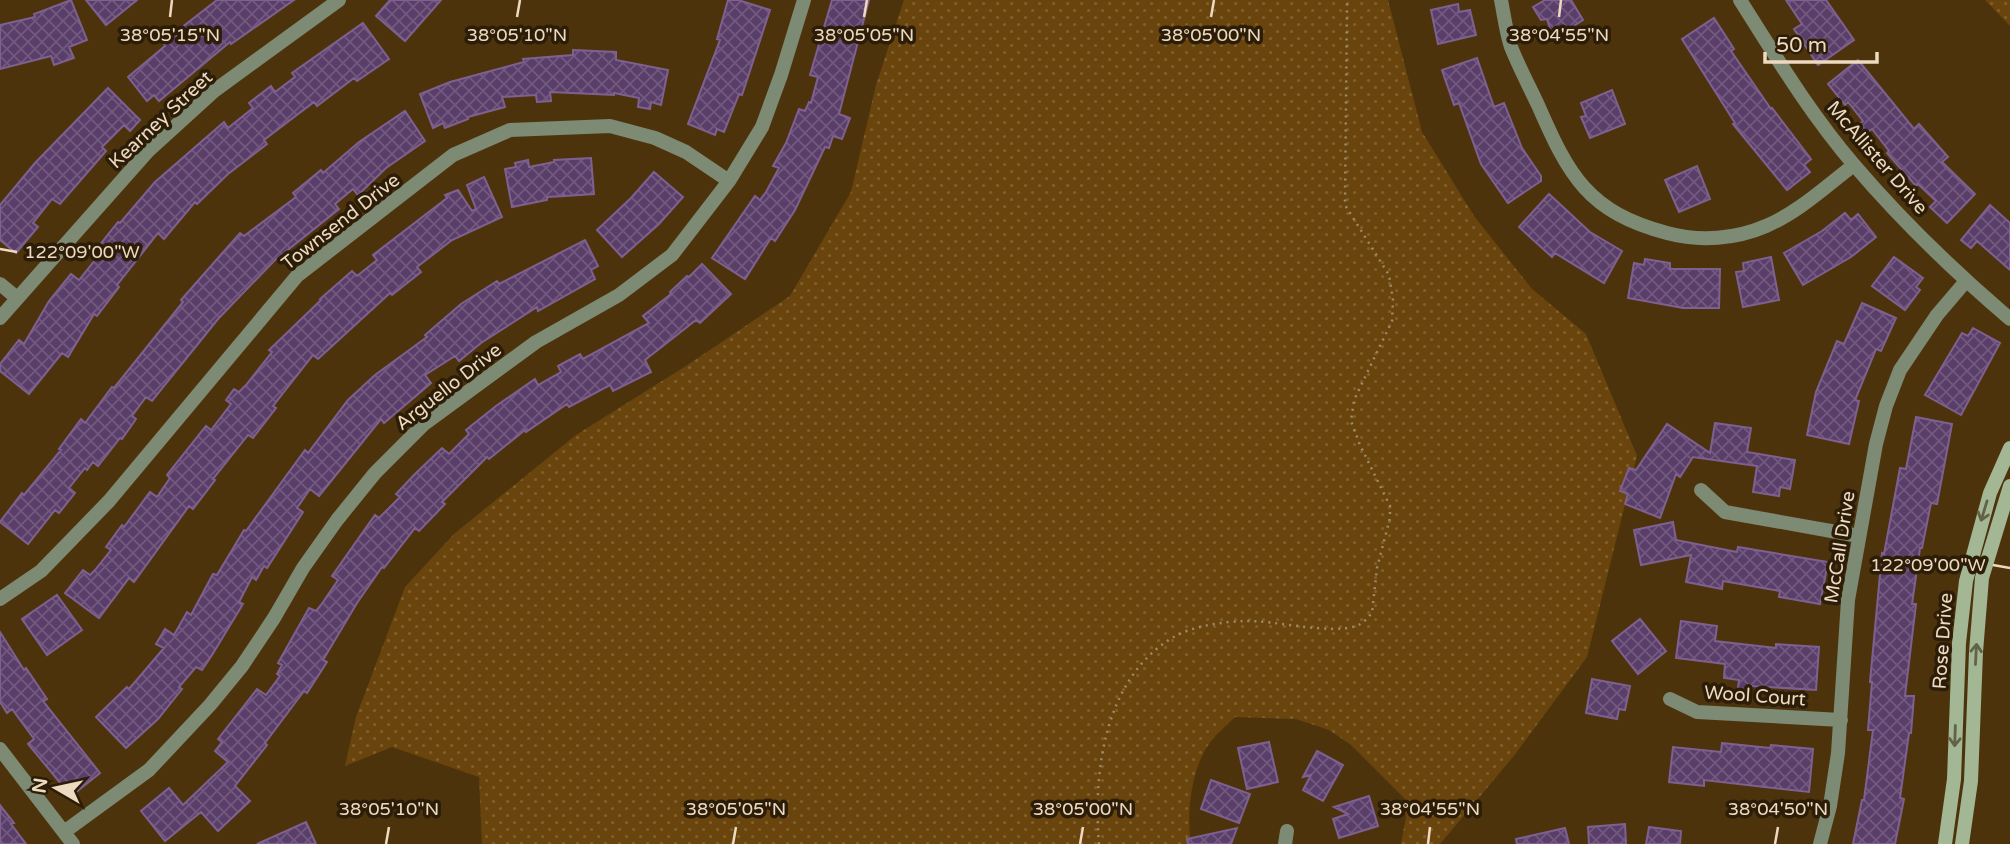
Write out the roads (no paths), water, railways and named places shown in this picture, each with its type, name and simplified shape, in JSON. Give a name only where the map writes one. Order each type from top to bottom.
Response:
[{"type":"main road","name":"Rose Drive","points":[[1945,844],[1954,779],[1959,643],[1966,581],[1990,493],[2010,448]]},
{"type":"main road","name":"Rose Drive","points":[[1962,844],[1971,781],[1982,579],[2010,486]]},
{"type":"street","name":"Kearney Street","points":[[0,318],[148,151],[214,92],[339,0]]},
{"type":"street","name":"Arguello Drive","points":[[68,838],[149,770],[210,705],[242,666],[275,618],[303,568],[337,520],[376,473],[424,424],[536,342],[619,295],[672,255],[729,181],[762,127],[804,0]]},
{"type":"street","points":[[1501,0],[1510,45],[1560,156],[1584,188],[1611,211],[1639,226],[1685,238],[1718,239],[1763,227],[1787,216],[1854,165]]},
{"type":"street","name":"McAllister Drive","points":[[1740,0],[1796,88],[1854,165],[1966,281],[2010,319]]},
{"type":"street","name":"Townsend Drive","points":[[0,599],[41,571],[109,501],[297,276],[453,155],[510,130],[610,127],[686,152],[729,181]]},
{"type":"street","name":"McCall Drive","points":[[1820,844],[1830,806],[1841,720],[1848,600],[1875,444],[1900,370],[1937,315],[1966,281]]},
{"type":"street","points":[[0,284],[17,298]]},
{"type":"street","points":[[1701,490],[1725,512],[1859,536]]},
{"type":"street","name":"Wool Court","points":[[1670,699],[1697,712],[1841,720]]},
{"type":"street","points":[[0,749],[68,838]]}]
